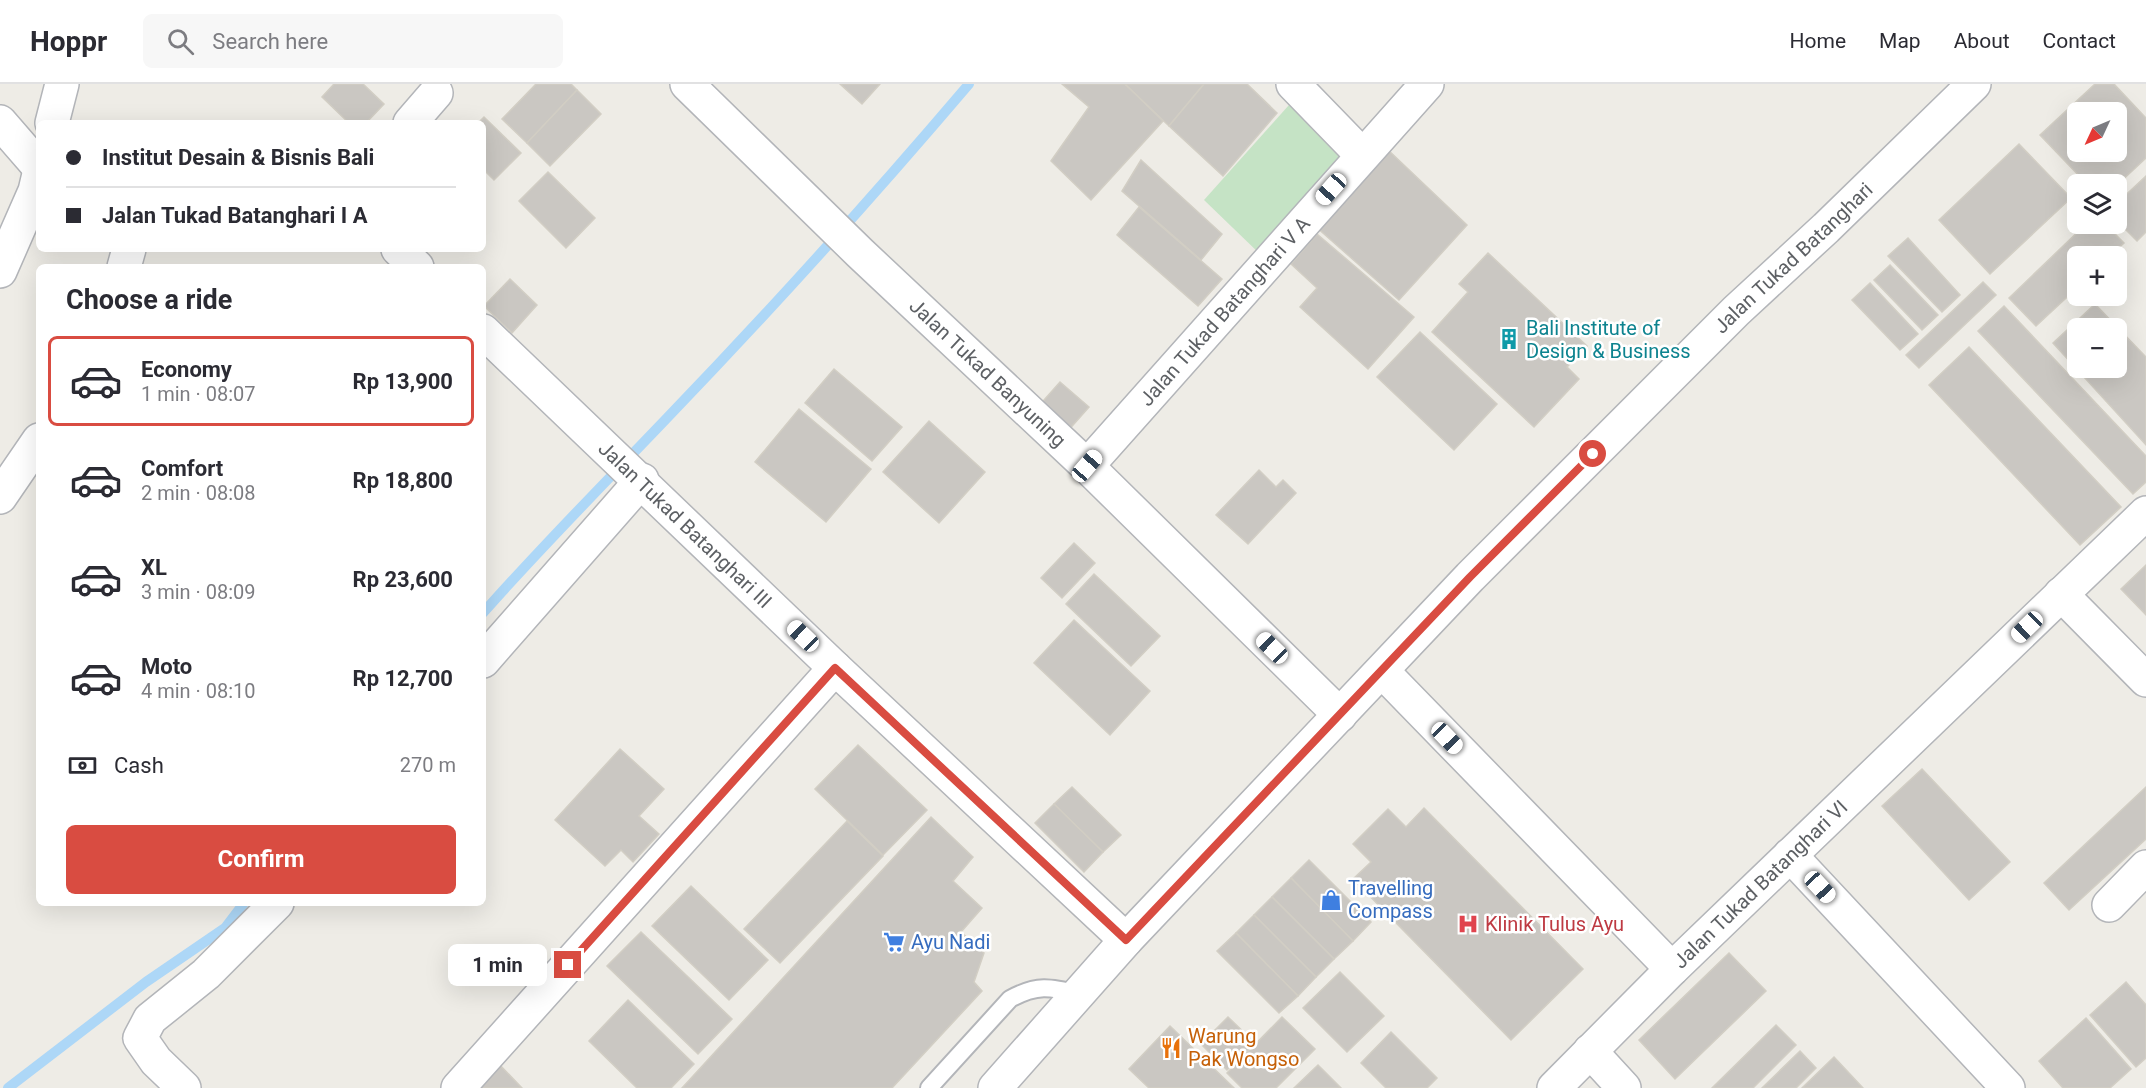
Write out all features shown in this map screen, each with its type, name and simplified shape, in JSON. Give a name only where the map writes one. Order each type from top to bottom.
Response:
[{"type":"street","points":[[53,120],[62,84]]},
{"type":"street","name":"Jalan Tukad Banyuning","points":[[687,84],[860,254],[1087,466],[1340,715]]},
{"type":"street","points":[[1293,84],[1361,154]]},
{"type":"street","name":"Jalan Tukad Batanghari V A","points":[[1087,466],[1361,154],[1426,84]]},
{"type":"street","name":"Jalan Tukad Batanghari","points":[[995,1088],[1126,940],[1383,672],[1470,577],[1728,319],[1827,228],[1974,84]]},
{"type":"street","points":[[413,120],[436,93]]},
{"type":"street","points":[[0,122],[36,164]]},
{"type":"street","points":[[0,271],[36,187]]},
{"type":"street","points":[[401,252],[414,264]]},
{"type":"street","name":"Jalan Tukad Batanghari III","points":[[486,338],[634,473],[835,668],[1126,940]]},
{"type":"street","points":[[0,497],[36,444]]},
{"type":"street","points":[[486,657],[634,473]]},
{"type":"street","name":"Jalan Tukad Batanghari VI","points":[[1383,672],[1672,969],[2146,513]]},
{"type":"street","points":[[2061,594],[2146,680]]},
{"type":"street","points":[[458,1088],[835,668]]},
{"type":"street","points":[[1790,855],[2008,1088]]},
{"type":"street","points":[[2109,905],[2146,867]]},
{"type":"street","points":[[184,1088],[156,1061],[140,1038],[143,1028],[150,1019],[206,974],[259,910]]},
{"type":"street","points":[[1554,1088],[1672,969]]},
{"type":"street","points":[[1590,1051],[1624,1088]]},
{"type":"lane","points":[[929,1088],[1010,999],[1027,990],[1047,987],[1079,994]]},
{"type":"green space","points":[[1289,105],[1345,163],[1262,256],[1204,200]]},
{"type":"building","points":[[334,84],[363,84],[384,104],[369,120],[346,120],[322,97]]},
{"type":"building","points":[[536,84],[571,84],[577,90],[527,143],[502,119]]},
{"type":"building","points":[[840,84],[880,84],[862,104]]},
{"type":"building","points":[[1062,84],[1125,84],[1163,121],[1091,200],[1051,161],[1089,107]]},
{"type":"building","points":[[1125,84],[1204,84],[1169,126]]},
{"type":"building","points":[[1204,84],[1247,84],[1277,113],[1223,176],[1169,126]]},
{"type":"building","points":[[2095,84],[2114,84],[2146,118],[2146,158],[2127,176],[2077,174],[2040,135],[2067,110],[2067,162],[2127,162],[2127,102],[2076,102]]},
{"type":"building","points":[[577,90],[601,114],[550,166],[527,143]]},
{"type":"building","points":[[484,117],[521,153],[494,180],[486,172],[486,120],[481,120]]},
{"type":"building","points":[[2019,144],[2067,194],[2067,202],[1990,274],[1939,220]]},
{"type":"building","points":[[1386,148],[1467,225],[1399,300],[1315,226]]},
{"type":"building","points":[[1141,160],[1222,234],[1201,260],[1122,191]]},
{"type":"building","points":[[548,172],[595,218],[566,248],[519,201]]},
{"type":"building","points":[[2146,176],[2146,232],[2137,241],[2127,231],[2127,194]]},
{"type":"building","points":[[1139,207],[1222,279],[1198,306],[1117,235]]},
{"type":"building","points":[[1317,234],[1414,317],[1368,369],[1300,307],[1317,288],[1291,264]]},
{"type":"building","points":[[2076,234],[2115,234],[2124,243],[2121,246],[2067,246],[2067,297],[2036,326],[2009,298]]},
{"type":"building","points":[[1908,238],[1960,295],[1942,312],[1888,256]]},
{"type":"building","name":"Bali Institute of Design & Business","points":[[1488,253],[1587,346],[1567,367],[1579,379],[1534,427],[1432,332],[1468,292],[1459,284]]},
{"type":"building","points":[[1890,265],[1938,315],[1922,330],[1874,280]]},
{"type":"building","points":[[510,279],[537,305],[512,333],[486,308],[486,304]]},
{"type":"building","points":[[1983,282],[1996,295],[1919,368],[1906,355]]},
{"type":"building","points":[[1870,283],[1918,334],[1900,350],[1852,300]]},
{"type":"building","points":[[2004,306],[2067,373],[2067,378],[2072,378],[2146,456],[2146,482],[2133,494],[1978,331]]},
{"type":"building","points":[[2093,306],[2097,306],[2108,318],[2080,318]]},
{"type":"building","points":[[2067,330],[2067,358],[2053,343]]},
{"type":"building","points":[[1420,332],[1497,404],[1454,450],[1377,377]]},
{"type":"building","points":[[2127,337],[2146,357],[2146,445],[2085,378],[2127,378]]},
{"type":"building","points":[[1969,347],[2121,507],[2080,545],[1929,385]]},
{"type":"building","points":[[834,369],[902,427],[872,461],[805,403]]},
{"type":"building","points":[[1060,382],[1089,407],[1066,433],[1037,408]]},
{"type":"building","points":[[799,409],[871,469],[826,522],[755,462]]},
{"type":"building","points":[[929,421],[985,472],[939,523],[883,472]]},
{"type":"building","points":[[1259,470],[1276,487],[1283,480],[1296,493],[1248,544],[1216,515]]},
{"type":"building","points":[[1074,543],[1095,563],[1062,598],[1041,578]]},
{"type":"building","points":[[2146,565],[2146,615],[2121,589]]},
{"type":"building","points":[[1094,574],[1160,636],[1131,666],[1066,604]]},
{"type":"building","points":[[1074,620],[1150,691],[1110,735],[1034,663]]},
{"type":"building","points":[[858,745],[927,810],[883,855],[815,789]]},
{"type":"building","points":[[620,749],[664,789],[639,816],[659,834],[633,862],[621,850],[605,866],[555,820]]},
{"type":"building","points":[[1922,769],[2010,862],[1969,900],[1882,806]]},
{"type":"building","points":[[1072,787],[1121,835],[1103,852],[1054,804]]},
{"type":"building","points":[[2146,787],[2146,839],[2069,910],[2044,883]]},
{"type":"building","points":[[1054,804],[1103,852],[1084,872],[1035,823]]},
{"type":"building","name":"Klinik Tulus Ayu","points":[[1424,808],[1583,969],[1511,1040],[1353,879],[1371,862],[1353,844],[1388,809],[1406,827]]},
{"type":"building","name":"Ayu Nadi","points":[[931,817],[973,857],[953,881],[982,908],[961,932],[984,953],[974,982],[982,991],[892,1088],[682,1088]]},
{"type":"building","points":[[847,821],[883,856],[780,963],[744,929]]},
{"type":"building","name":"Travelling Compass","points":[[1309,860],[1371,922],[1353,941],[1291,878]]},
{"type":"building","points":[[1291,878],[1353,941],[1334,959],[1272,897]]},
{"type":"building","points":[[691,886],[768,960],[729,1000],[652,926]]},
{"type":"building","points":[[1272,897],[1334,959],[1316,977],[1254,915]]},
{"type":"building","points":[[1254,915],[1316,977],[1298,996],[1236,933]]},
{"type":"building","points":[[641,932],[732,1019],[698,1054],[607,966]]},
{"type":"building","points":[[1236,933],[1298,996],[1279,1013],[1217,951]]},
{"type":"building","points":[[1729,953],[1766,991],[1675,1079],[1639,1040]]},
{"type":"building","points":[[1340,972],[1384,1016],[1347,1052],[1303,1008]]},
{"type":"building","points":[[2126,982],[2146,1005],[2146,1058],[2136,1067],[2090,1015]]},
{"type":"building","points":[[628,1000],[694,1064],[671,1088],[637,1088],[589,1041]]},
{"type":"building","points":[[1228,1017],[1255,1043],[1227,1070],[1201,1044]]},
{"type":"building","points":[[1282,1017],[1315,1049],[1276,1088],[1242,1088],[1227,1073]]},
{"type":"building","points":[[2086,1018],[2131,1069],[2110,1088],[2063,1088],[2039,1061]]},
{"type":"building","points":[[1776,1025],[1796,1045],[1753,1088],[1712,1088]]},
{"type":"building","name":"Warung Pak Wongso","points":[[1170,1026],[1234,1088],[1149,1088],[1129,1069]]},
{"type":"building","points":[[1391,1032],[1437,1078],[1427,1088],[1386,1088],[1361,1063]]},
{"type":"building","points":[[1800,1051],[1816,1068],[1796,1088],[1762,1088]]},
{"type":"building","points":[[1834,1057],[1863,1088],[1802,1088]]},
{"type":"building","points":[[498,1063],[522,1088],[473,1088]]},
{"type":"building","points":[[1318,1065],[1341,1088],[1294,1088]]},
{"type":"waterway","points":[[486,610],[783,295],[969,84]]},
{"type":"waterway","points":[[8,1088],[146,982],[225,928],[242,906]]},
{"type":"place","name":"Bali Institute of Design & Business","points":[[1509,339]]},
{"type":"place","name":"Travelling Compass","points":[[1331,900]]},
{"type":"place","name":"Klinik Tulus Ayu","points":[[1468,924]]},
{"type":"place","name":"Ayu Nadi","points":[[894,942]]},
{"type":"place","name":"Warung Pak Wongso","points":[[1171,1048]]},
{"type":"route","points":[[568,965],[835,668],[1126,940],[1383,672],[1470,577],[1593,454]]}]
